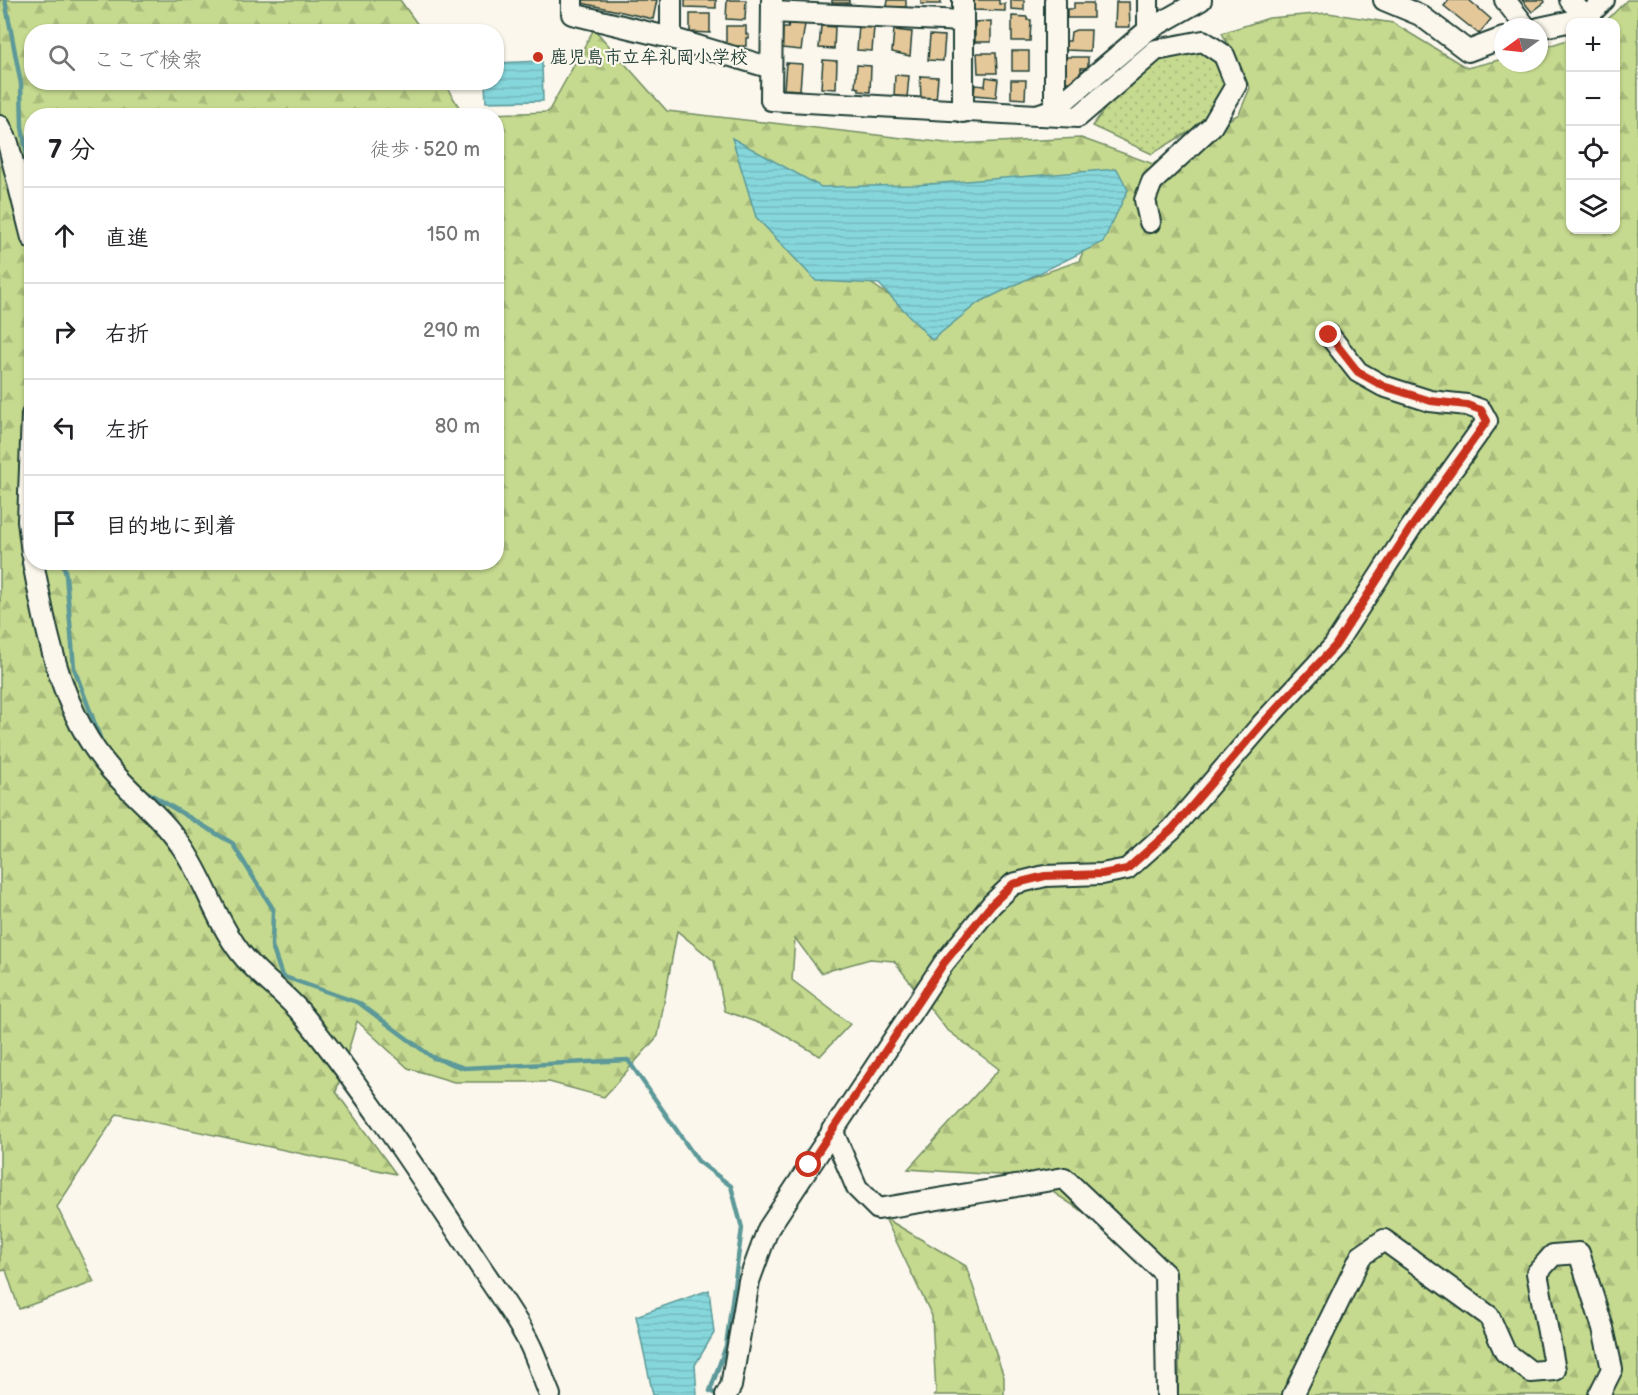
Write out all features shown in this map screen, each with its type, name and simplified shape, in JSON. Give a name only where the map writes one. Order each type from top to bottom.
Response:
[{"type":"street","points":[[572,0],[572,14],[670,38],[771,68]]},
{"type":"street","points":[[670,38],[671,0]]},
{"type":"street","points":[[963,0],[963,112]]},
{"type":"street","points":[[1046,112],[1055,0]]},
{"type":"street","points":[[1148,0],[1148,30]]},
{"type":"street","points":[[1046,112],[1148,30],[1201,0]]},
{"type":"street","points":[[1384,0],[1420,15],[1468,51],[1494,41]]},
{"type":"street","points":[[1505,0],[1519,18]]},
{"type":"street","points":[[1570,0],[1586,18],[1604,0]]},
{"type":"street","points":[[963,21],[874,8],[772,6],[771,100],[963,112],[1046,112],[1078,117],[1156,50],[1203,41],[1224,55],[1236,85],[1212,126],[1152,182],[1145,200],[1150,222]]},
{"type":"street","points":[[1548,26],[1566,22]]},
{"type":"street","points":[[0,126],[8,143],[24,206]]},
{"type":"street","points":[[726,1395],[731,1386],[749,1281],[768,1229],[944,963],[992,904],[1013,884],[1045,876],[1102,874],[1127,869],[1172,829],[1262,724],[1335,646],[1410,529],[1487,421],[1481,410],[1467,405],[1431,401],[1383,386],[1358,372],[1329,335]]},
{"type":"street","points":[[35,570],[61,681],[79,723],[93,746],[111,770],[170,828],[185,850],[223,929],[257,974],[294,1004],[356,1082],[394,1135],[528,1341],[550,1395]]},
{"type":"street","points":[[832,1130],[857,1188],[878,1209],[1064,1178],[1165,1274],[1167,1395]]},
{"type":"street","points":[[1293,1395],[1362,1256],[1384,1240],[1489,1316],[1505,1352],[1531,1372],[1555,1370],[1537,1274],[1553,1255],[1579,1253],[1603,1328],[1612,1369],[1599,1395]]},
{"type":"green space","points":[[0,0],[400,0],[417,24],[24,24],[24,90],[448,90],[460,108],[24,108],[24,570],[504,570],[504,114],[548,112],[594,29],[667,111],[955,144],[1081,138],[1153,164],[1239,114],[1250,88],[1222,33],[1269,18],[1328,13],[1393,23],[1467,68],[1494,61],[1494,72],[1548,72],[1548,46],[1566,40],[1566,234],[1620,234],[1620,18],[1609,18],[1627,0],[1638,0],[1638,1395],[1178,1395],[1180,1339],[1149,1255],[1030,1177],[908,1169],[999,1069],[946,1029],[894,961],[870,959],[821,973],[795,938],[792,980],[850,1024],[820,1056],[772,1028],[725,1011],[714,961],[677,931],[658,1036],[604,1097],[549,1082],[454,1082],[408,1068],[357,1021],[336,1092],[396,1174],[117,1114],[57,1207],[94,1282],[19,1309],[6,1270],[0,1271]],"holes":[[[1115,181],[1079,261],[920,316],[830,256]]]},
{"type":"green space","points":[[1198,48],[1215,58],[1227,86],[1205,122],[1152,154],[1092,126],[1122,86],[1154,59]]},
{"type":"green space","points":[[885,1218],[966,1266],[1004,1377],[1004,1395],[934,1395],[936,1393],[932,1316]]},
{"type":"water","points":[[542,61],[543,101],[486,102],[485,90],[504,90],[504,63]]},
{"type":"water","points":[[732,138],[821,187],[917,185],[1117,169],[1128,190],[1103,242],[978,303],[932,340],[879,284],[816,281],[756,217]]},
{"type":"water","points":[[709,1290],[714,1333],[695,1365],[697,1395],[653,1395],[636,1316]]},
{"type":"building","points":[[582,0],[657,0],[653,19],[582,3]]},
{"type":"building","points":[[685,0],[716,0],[716,8],[685,7]]},
{"type":"building","points":[[727,0],[746,0],[745,20],[726,19]]},
{"type":"building","points":[[832,0],[849,0],[849,3],[832,3]]},
{"type":"building","points":[[888,0],[906,0],[906,7],[887,7]]},
{"type":"building","points":[[921,0],[941,0],[941,4],[921,4]]},
{"type":"building","points":[[973,0],[999,0],[999,4],[1005,4],[1005,11],[973,10]]},
{"type":"building","points":[[1011,0],[1024,0],[1024,10],[1011,9]]},
{"type":"building","points":[[1449,0],[1469,0],[1491,19],[1479,34],[1444,6]]},
{"type":"building","points":[[1522,0],[1544,0],[1545,2],[1532,12]]},
{"type":"building","points":[[1116,2],[1129,2],[1130,27],[1115,27]]},
{"type":"building","points":[[1074,3],[1093,3],[1093,18],[1067,18],[1067,9],[1074,9]]},
{"type":"building","points":[[690,14],[710,14],[710,33],[690,32]]},
{"type":"building","points":[[1012,16],[1027,17],[1027,20],[1031,20],[1030,41],[1012,41]]},
{"type":"building","points":[[991,21],[991,42],[975,42],[975,22]]},
{"type":"building","points":[[789,22],[805,24],[801,50],[782,48],[783,28],[788,28]]},
{"type":"building","points":[[859,25],[874,27],[872,51],[857,50]]},
{"type":"building","points":[[726,26],[746,26],[746,34],[749,38],[746,38],[746,46],[726,46]]},
{"type":"building","points":[[821,26],[835,27],[834,49],[819,48]]},
{"type":"building","points":[[894,30],[912,32],[910,56],[892,52]]},
{"type":"building","points":[[1091,30],[1090,51],[1066,50],[1066,41],[1070,41],[1071,32]]},
{"type":"building","points":[[930,35],[945,36],[943,61],[928,60]]},
{"type":"building","points":[[1012,51],[1029,51],[1029,71],[1012,71]]},
{"type":"building","points":[[977,53],[996,53],[997,73],[978,73]]},
{"type":"building","points":[[1065,57],[1088,57],[1088,68],[1081,68],[1081,77],[1076,77],[1076,82],[1065,82]]},
{"type":"building","points":[[823,60],[837,61],[836,89],[821,88]]},
{"type":"building","points":[[786,63],[802,64],[800,90],[784,89]]},
{"type":"building","points":[[857,65],[871,66],[870,92],[859,91],[859,88],[855,87]]},
{"type":"building","points":[[895,75],[909,76],[907,98],[894,97]]},
{"type":"building","points":[[920,76],[938,77],[936,101],[921,99]]},
{"type":"building","points":[[986,77],[998,79],[996,97],[974,95],[975,85],[985,86]]},
{"type":"building","points":[[1011,80],[1026,80],[1025,99],[1011,98]]},
{"type":"waterway","points":[[5,0],[21,84],[24,139]]},
{"type":"waterway","points":[[65,570],[74,668],[102,743]]},
{"type":"waterway","points":[[140,788],[232,843],[273,909],[272,946],[282,976],[359,1003],[432,1057],[464,1068],[628,1060],[698,1161],[731,1186],[742,1228],[726,1346],[710,1391],[718,1395]]},
{"type":"place","name":"鹿児島市立牟礼岡小学校","points":[[538,57]]},
{"type":"route","points":[[809,1165],[944,963],[992,904],[1013,884],[1045,876],[1102,874],[1127,869],[1172,829],[1262,724],[1335,646],[1410,529],[1487,421],[1481,410],[1467,405],[1431,401],[1383,386],[1358,372],[1329,335]]}]
